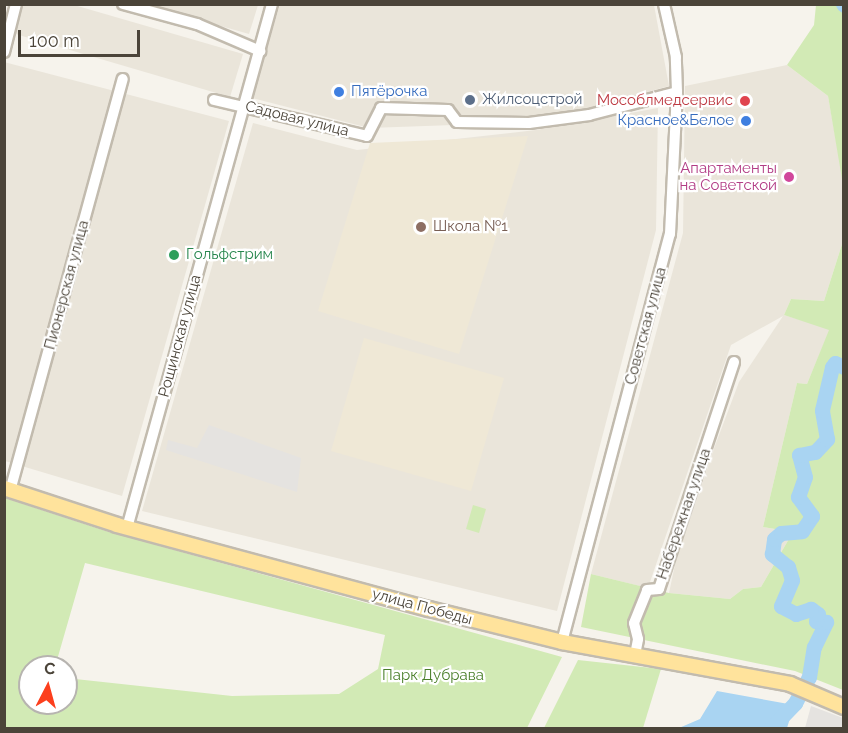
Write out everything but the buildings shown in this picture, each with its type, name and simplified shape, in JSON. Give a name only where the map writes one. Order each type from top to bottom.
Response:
[{"type":"main road","name":"улица Победы","points":[[7,489],[127,528],[562,642],[790,684],[843,708]]},
{"type":"street","points":[[4,52],[16,4]]},
{"type":"street","points":[[123,4],[197,24],[260,51]]},
{"type":"street","name":"Рощинская улица","points":[[127,528],[272,4]]},
{"type":"street","name":"Советская улица","points":[[562,642],[670,234],[677,92],[676,57],[664,4]]},
{"type":"street","name":"Пионерская улица","points":[[7,489],[123,79]]},
{"type":"street","name":"Садовая улица","points":[[213,100],[367,136],[381,108],[448,110],[456,122],[529,123],[589,115],[677,92]]},
{"type":"street","name":"Набережная улица","points":[[635,655],[638,639],[634,624],[647,590],[659,589],[734,362]]},
{"type":"shaded area","points":[[280,4],[654,5],[669,86],[538,122],[369,128],[252,98]]},
{"type":"shaded area","points":[[21,5],[74,5],[243,54],[230,97],[12,33]]},
{"type":"shaded area","points":[[147,5],[258,5],[249,34]]},
{"type":"shaded area","points":[[4,62],[229,121],[122,496],[5,461]]},
{"type":"shaded area","points":[[787,65],[828,96],[844,185],[843,241],[824,301],[791,299],[784,315],[830,329],[807,384],[797,383],[763,527],[793,532],[761,587],[743,589],[730,599],[669,593],[681,536],[739,382],[783,316],[731,345],[648,588],[591,574],[683,233],[685,86]]},
{"type":"shaded area","points":[[658,108],[656,230],[557,611],[142,511],[253,123],[357,150],[536,130]]},
{"type":"shaded area","name":"Школа №1","points":[[528,136],[459,354],[318,311],[370,143]]},
{"type":"shaded area","points":[[364,338],[504,378],[471,491],[331,451]]},
{"type":"shaded area","points":[[209,425],[301,458],[297,492],[166,450],[168,440],[197,448]]},
{"type":"shaded area","points":[[811,706],[843,718],[843,728],[805,728]]},
{"type":"green space","points":[[816,5],[843,5],[843,185],[828,96],[787,65],[814,25]]},
{"type":"green space","points":[[843,241],[843,690],[795,671],[581,627],[591,574],[669,593],[730,599],[743,589],[761,587],[793,532],[763,527],[797,383],[807,384],[829,330],[784,315],[791,299],[824,301]]},
{"type":"green space","name":"Парк Дубрава","points":[[5,498],[109,532],[562,657],[527,728],[5,728]],"holes":[[[85,563],[385,635],[378,669],[339,694],[232,696],[78,679],[78,715],[18,715],[18,655],[58,655]]]},
{"type":"green space","points":[[473,505],[486,509],[479,533],[466,529]]},
{"type":"green space","points":[[578,660],[661,669],[643,728],[544,728]]},
{"type":"water","points":[[717,691],[794,705],[787,728],[679,728],[700,719]]},
{"type":"waterway","points":[[771,728],[795,703],[809,677],[814,647],[826,622],[816,621],[818,614],[811,609],[796,614],[781,606],[792,580],[788,567],[772,554],[774,539],[781,533],[802,531],[812,516],[798,497],[805,477],[799,455],[815,452],[827,439],[822,410],[832,367],[835,363],[844,367]]},
{"type":"place","name":"Пятёрочка","points":[[339,92]]},
{"type":"place","name":"Жилсоцстрой","points":[[470,100]]},
{"type":"place","name":"Мособлмедсервис","points":[[745,101]]},
{"type":"place","name":"Красное&Белое","points":[[746,121]]},
{"type":"place","name":"Апартаменты на Советской","points":[[789,177]]},
{"type":"place","name":"Школа №1","points":[[421,227]]},
{"type":"place","name":"Гольфстрим","points":[[174,255]]}]
